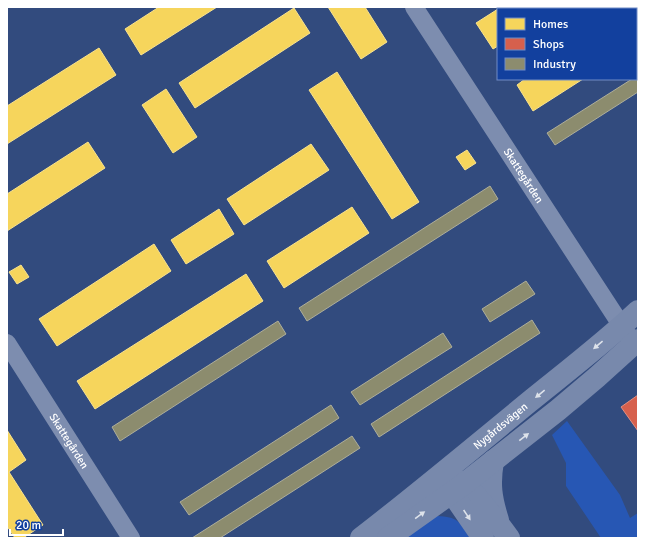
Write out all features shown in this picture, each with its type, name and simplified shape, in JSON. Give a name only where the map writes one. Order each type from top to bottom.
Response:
[{"type":"street","name":"Skattegården","points":[[414,7],[631,337]]},
{"type":"street","name":"Nygårdsvägen","points":[[388,538],[458,488],[564,405],[631,337],[638,310]]},
{"type":"street","name":"Nygårdsvägen","points":[[361,538],[443,473],[631,337]]},
{"type":"street","name":"Skattegården","points":[[7,343],[131,538]]},
{"type":"street","points":[[493,461],[490,477],[490,493],[504,532]]},
{"type":"street","points":[[443,473],[504,532]]},
{"type":"street","points":[[458,488],[482,538]]},
{"type":"shaded area","points":[[567,421],[620,495],[630,518],[638,513],[638,538],[601,538],[566,486],[566,463],[552,435]]},
{"type":"shaded area","points":[[437,516],[449,517],[457,521],[470,538],[401,538]]},
{"type":"building: Homes","points":[[159,7],[217,7],[141,55],[125,29]]},
{"type":"building: Homes","points":[[328,7],[365,7],[387,42],[361,59]]},
{"type":"building: Homes","points":[[501,7],[559,7],[558,8],[500,8]]},
{"type":"building: Homes","points":[[638,7],[637,44],[637,8]]},
{"type":"building: Homes","points":[[294,8],[310,33],[195,108],[179,83]]},
{"type":"building: Homes","points":[[497,10],[497,47],[493,49],[476,23]]},
{"type":"building: Homes","points":[[99,48],[116,75],[7,144],[7,106]]},
{"type":"building: Homes","points":[[337,72],[419,202],[392,219],[309,90]]},
{"type":"building: Homes","points":[[524,80],[581,80],[533,111],[517,85]]},
{"type":"building: Homes","points":[[166,89],[197,137],[173,153],[142,105]]},
{"type":"building: Homes","points":[[88,142],[105,168],[7,231],[7,194]]},
{"type":"building: Homes","points":[[311,144],[329,170],[244,225],[227,199]]},
{"type":"building: Homes","points":[[467,150],[476,163],[465,170],[456,157]]},
{"type":"building: Homes","points":[[352,207],[369,233],[284,288],[267,261]]},
{"type":"building: Homes","points":[[219,209],[234,234],[186,264],[171,240]]},
{"type":"building: Homes","points":[[154,244],[171,271],[57,346],[39,319]]},
{"type":"building: Homes","points":[[21,265],[29,277],[17,284],[9,272]]},
{"type":"building: Homes","points":[[246,274],[263,301],[95,409],[77,381]]},
{"type":"building: Homes","points":[[7,430],[26,460],[9,472],[43,525],[23,538],[15,538],[7,526]]},
{"type":"building: Shops","points":[[638,395],[638,431],[621,407]]},
{"type":"building: Industry","points":[[638,75],[638,92],[555,145],[547,133],[630,80],[637,80]]},
{"type":"building: Industry","points":[[490,186],[498,199],[307,321],[299,308]]},
{"type":"building: Industry","points":[[526,281],[535,294],[490,322],[482,309]]},
{"type":"building: Industry","points":[[532,320],[540,333],[379,437],[371,424]]},
{"type":"building: Industry","points":[[278,321],[286,334],[120,441],[112,427]]},
{"type":"building: Industry","points":[[443,333],[452,347],[360,405],[351,392]]},
{"type":"building: Industry","points":[[331,405],[339,418],[189,515],[180,502]]},
{"type":"building: Industry","points":[[352,436],[360,448],[220,538],[192,538]]}]
